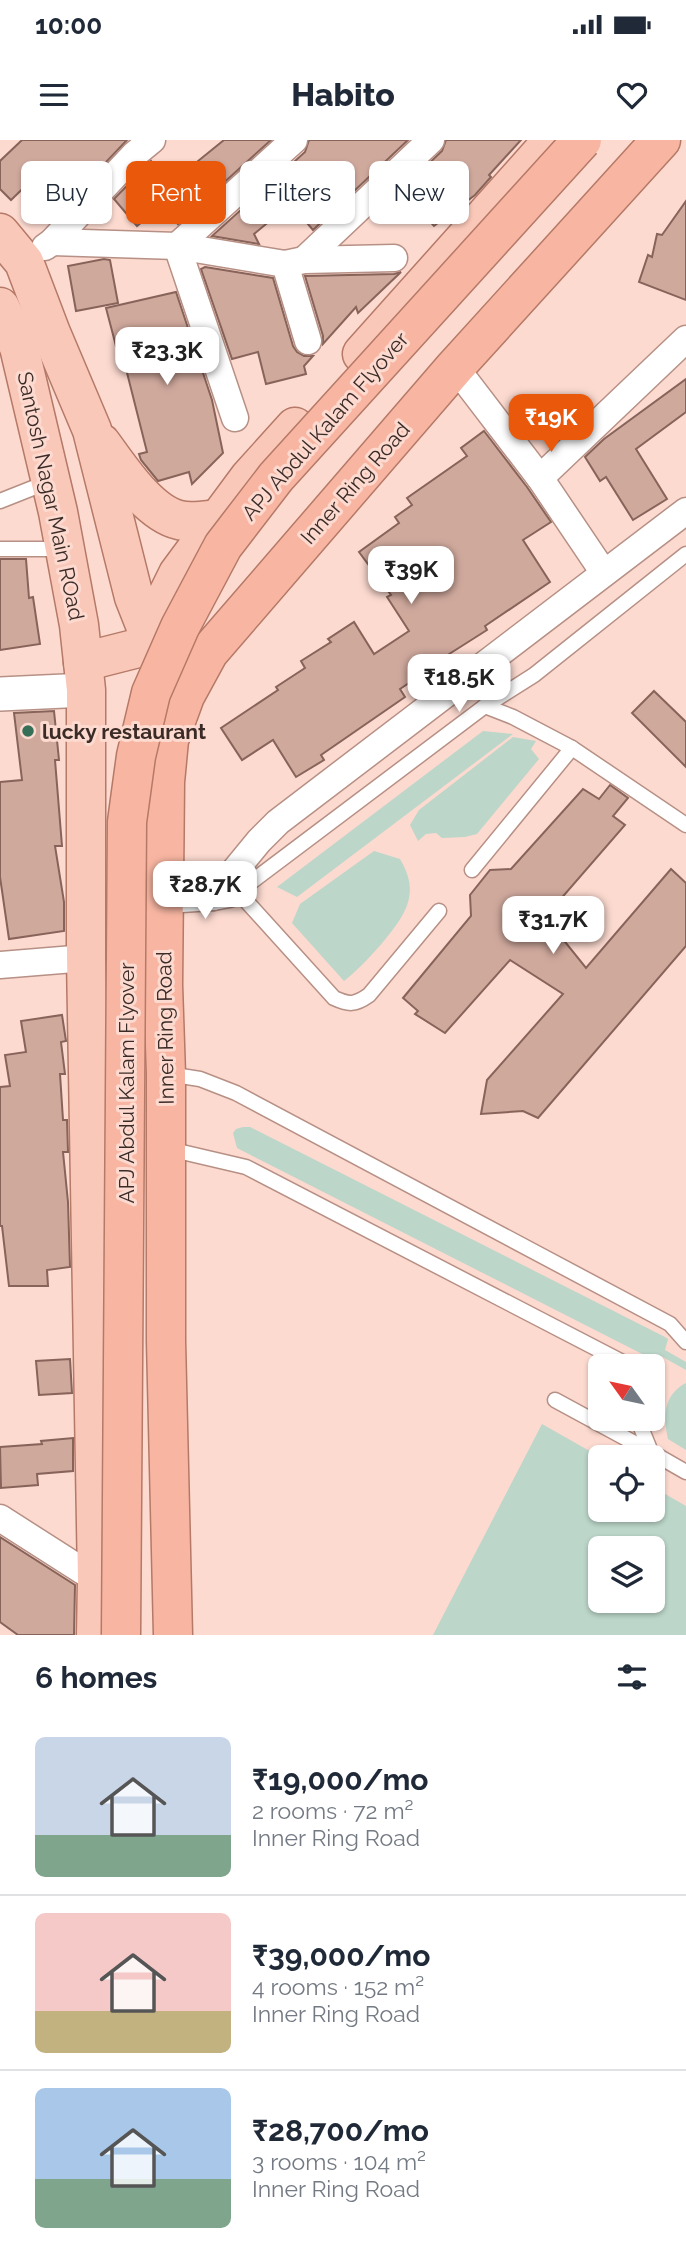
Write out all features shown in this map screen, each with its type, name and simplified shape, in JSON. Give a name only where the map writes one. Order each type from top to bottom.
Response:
[{"type":"highway","name":"APJ Abdul Kalam Flyover","points":[[121,1635],[127,822],[136,757],[151,693],[180,626],[223,546],[275,477],[582,140]]},
{"type":"highway","name":"Inner Ring Road","points":[[173,1635],[166,1341],[167,1148],[163,985],[165,782],[169,740],[186,696],[209,652],[455,367],[661,140]]},
{"type":"main road","points":[[96,1635],[84,676],[142,647],[178,574],[249,478],[553,140]]},
{"type":"main road","name":"Santosh Nagar Main ROad","points":[[0,233],[38,252],[51,333],[92,430],[134,597],[149,635],[186,696]]},
{"type":"main road","name":"Santosh Nagar Main ROad","points":[[0,307],[19,348],[66,549],[84,676]]},
{"type":"main road","points":[[92,430],[120,469],[157,508],[179,520],[218,519]]},
{"type":"street","points":[[38,252],[152,140]]},
{"type":"street","points":[[177,246],[294,140]]},
{"type":"street","points":[[294,262],[431,140]]},
{"type":"street","points":[[38,252],[177,246],[294,262],[394,258]]},
{"type":"street","points":[[177,246],[235,418]]},
{"type":"street","points":[[294,262],[309,341]]},
{"type":"street","points":[[540,478],[686,340]]},
{"type":"street","points":[[455,367],[540,478],[604,573]]},
{"type":"street","points":[[165,900],[226,895],[259,841],[278,822],[686,511]]},
{"type":"street","points":[[0,694],[84,676]]},
{"type":"street","points":[[0,965],[86,958]]},
{"type":"street","points":[[0,1518],[97,1580]]},
{"type":"lane","points":[[0,501],[50,481]]},
{"type":"lane","points":[[0,549],[66,549]]},
{"type":"lane","points":[[439,911],[369,995],[356,1004],[334,998],[226,895],[485,706],[534,675],[686,554]]},
{"type":"lane","points":[[485,706],[513,717],[572,748],[686,825]]},
{"type":"lane","points":[[472,870],[572,748]]},
{"type":"lane","points":[[166,1074],[200,1079],[236,1093],[670,1324],[686,1342]]},
{"type":"lane","points":[[167,1148],[246,1167],[607,1354]]},
{"type":"lane","points":[[555,1400],[638,1445]]},
{"type":"lane","points":[[665,1460],[686,1472]]},
{"type":"green space","points":[[483,731],[513,734],[297,897],[277,887]]},
{"type":"green space","points":[[513,737],[536,741],[531,749],[539,759],[477,834],[442,838],[436,833],[426,834],[418,841],[410,825],[419,810]]},
{"type":"green space","points":[[374,851],[400,859],[409,883],[408,904],[383,942],[344,981],[292,923],[300,904]]},
{"type":"green space","points":[[250,1127],[663,1336],[668,1339],[665,1350],[686,1362],[686,1370],[665,1358],[665,1354],[642,1354],[237,1148],[233,1133],[236,1129]]},
{"type":"green space","points":[[686,1383],[686,1450],[668,1439],[665,1423],[666,1407],[678,1388]]},
{"type":"green space","points":[[542,1424],[588,1450],[588,1522],[665,1522],[665,1494],[686,1506],[686,1635],[433,1635]]},
{"type":"building","points":[[22,140],[127,140],[107,161],[21,161],[21,190],[11,200],[0,189],[0,161]]},
{"type":"building","points":[[224,140],[271,140],[248,161],[240,161],[240,168],[226,181],[226,161],[198,161]]},
{"type":"building","points":[[309,140],[408,140],[386,161],[369,161],[369,177],[355,190],[355,161],[295,161],[305,152]]},
{"type":"building","points":[[446,140],[521,140],[469,200],[469,161],[431,161],[442,151]]},
{"type":"building","points":[[126,187],[126,213],[114,199]]},
{"type":"building","points":[[686,201],[686,300],[639,282],[648,255],[652,257],[657,234],[662,235]]},
{"type":"building","points":[[240,211],[240,224],[266,224],[254,234],[259,244],[212,236]]},
{"type":"building","points":[[308,224],[319,224],[313,230]]},
{"type":"building","points":[[110,260],[118,303],[76,311],[68,266]]},
{"type":"building","points":[[205,267],[273,278],[293,346],[304,356],[313,356],[304,366],[306,374],[266,384],[258,352],[232,359],[201,269]]},
{"type":"building","points":[[401,272],[358,313],[356,307],[323,344],[305,276]]},
{"type":"building","points":[[176,292],[212,400],[223,453],[192,484],[189,472],[158,481],[141,460],[139,454],[147,452],[120,345],[116,346],[106,308]]},
{"type":"building","points":[[686,379],[686,412],[636,449],[667,499],[633,520],[606,477],[600,481],[585,457],[604,439]]},
{"type":"building","points":[[484,431],[551,522],[523,540],[550,582],[485,626],[487,630],[400,689],[405,697],[321,755],[324,760],[296,777],[273,740],[242,760],[221,728],[278,690],[276,687],[305,668],[301,661],[331,642],[328,639],[354,622],[374,654],[409,631],[387,597],[391,595],[359,552],[399,523],[395,517],[412,505],[407,498],[467,456],[461,448]]},
{"type":"building","points":[[0,559],[26,559],[29,598],[33,597],[40,644],[0,650]]},
{"type":"building","points":[[654,691],[686,722],[686,767],[632,713]]},
{"type":"building","points":[[54,711],[62,846],[55,846],[64,902],[64,931],[9,939],[0,877],[0,782],[22,780],[14,713]]},
{"type":"building","points":[[610,785],[628,798],[613,816],[625,825],[545,917],[586,968],[671,869],[686,883],[686,946],[538,1118],[523,1111],[481,1114],[487,1080],[563,994],[510,960],[445,1033],[415,1014],[418,1011],[403,998],[471,916],[470,895],[490,870],[511,869],[583,789],[599,799]]},
{"type":"building","points":[[62,1015],[66,1041],[61,1042],[65,1074],[60,1074],[63,1120],[67,1120],[68,1152],[63,1152],[70,1267],[47,1270],[48,1286],[9,1286],[0,1226],[0,1087],[10,1086],[5,1055],[26,1052],[21,1021]]},
{"type":"building","points":[[70,1359],[72,1393],[39,1395],[36,1361]]},
{"type":"building","points":[[73,1438],[73,1471],[37,1474],[38,1485],[1,1488],[0,1447],[42,1444],[41,1441]]},
{"type":"building","points":[[0,1537],[75,1585],[74,1635],[18,1635],[0,1622]]},
{"type":"place","name":"lucky restaurant","points":[[28,731]]}]
